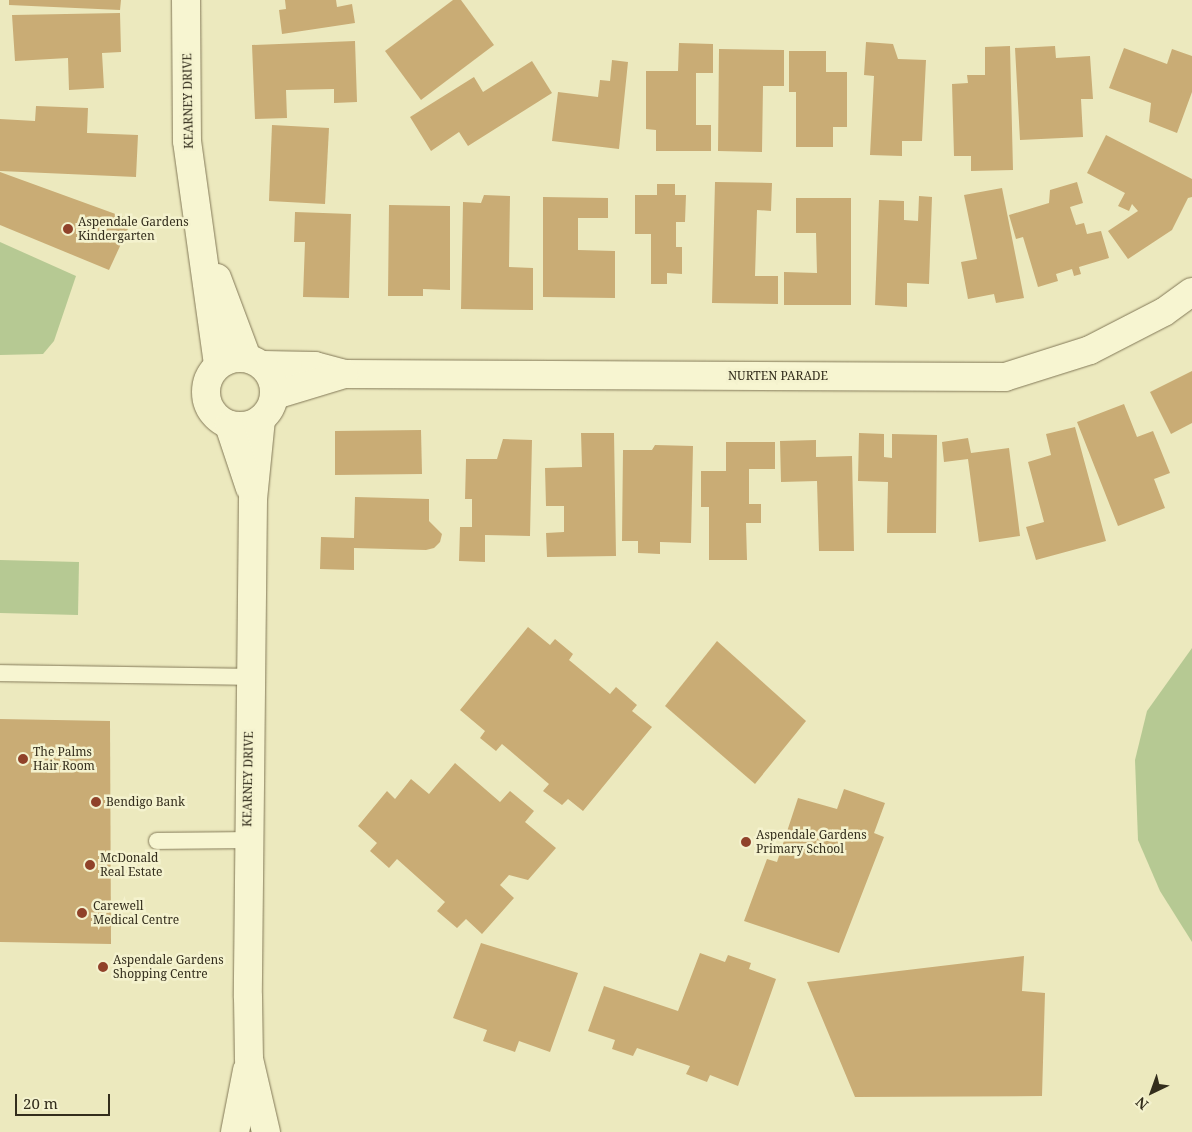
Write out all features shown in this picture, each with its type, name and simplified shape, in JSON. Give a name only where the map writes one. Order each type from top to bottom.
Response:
[{"type":"street","name":"KEARNEY DRIVE","points":[[186,0],[187,141],[218,365]]},
{"type":"street","name":"KEARNEY DRIVE","points":[[200,232],[255,362]]},
{"type":"street","name":"NURTEN PARADE","points":[[255,362],[315,366],[344,374],[1005,377],[1090,350],[1164,312],[1192,292]]},
{"type":"street","points":[[227,359],[255,362],[274,384],[275,395],[273,404],[261,419],[251,424],[229,425],[213,413],[206,395],[211,374],[218,365],[227,359]]},
{"type":"street","name":"NURTEN PARADE","points":[[275,395],[344,374]]},
{"type":"street","name":"KEARNEY DRIVE","points":[[261,419],[253,499],[247,840],[250,1059],[264,1132]]},
{"type":"street","name":"KEARNEY DRIVE","points":[[229,425],[253,499]]},
{"type":"street","name":"KEARNEY DRIVE","points":[[235,1132],[250,1059]]},
{"type":"street","points":[[240,1132],[264,1132]]},
{"type":"lane","points":[[0,673],[250,677]]},
{"type":"lane","points":[[157,842],[247,840]]},
{"type":"green space","points":[[0,242],[76,276],[54,341],[43,354],[0,355]]},
{"type":"green space","points":[[0,560],[79,562],[78,615],[0,613]]},
{"type":"green space","points":[[1192,648],[1192,942],[1160,891],[1138,840],[1135,760],[1147,711]]},
{"type":"building","points":[[9,0],[121,0],[120,10],[9,5]]},
{"type":"building","points":[[285,0],[336,0],[337,7],[352,4],[355,23],[282,34],[279,10],[286,9]]},
{"type":"building","points":[[453,0],[461,0],[494,45],[421,100],[385,51]]},
{"type":"building","points":[[120,13],[121,52],[102,53],[104,88],[69,90],[68,58],[15,61],[12,15]]},
{"type":"building","points":[[355,41],[357,102],[334,103],[334,89],[286,90],[287,118],[255,119],[252,45]]},
{"type":"building","points":[[866,42],[893,44],[898,59],[926,60],[922,141],[902,141],[902,156],[870,155],[874,76],[864,75]]},
{"type":"building","points":[[679,43],[713,44],[713,73],[696,73],[696,125],[711,125],[711,151],[656,151],[656,130],[646,129],[646,71],[678,71]]},
{"type":"building","points":[[1010,46],[1013,170],[971,171],[971,156],[954,156],[952,84],[968,83],[967,75],[985,75],[985,47]]},
{"type":"building","points":[[1055,46],[1056,58],[1090,56],[1093,99],[1081,99],[1083,137],[1020,140],[1015,48]]},
{"type":"building","points":[[1124,48],[1167,64],[1172,49],[1192,56],[1192,92],[1177,133],[1149,122],[1151,103],[1109,88]]},
{"type":"building","points":[[719,49],[784,50],[784,86],[763,86],[762,152],[718,151]]},
{"type":"building","points":[[789,51],[826,51],[826,72],[847,72],[847,127],[833,127],[833,147],[796,147],[796,92],[789,92]]},
{"type":"building","points":[[612,60],[628,62],[619,149],[552,141],[558,92],[598,97],[600,80],[610,81]]},
{"type":"building","points":[[532,61],[552,93],[468,146],[459,132],[431,151],[410,117],[474,77],[483,92]]},
{"type":"building","points":[[36,106],[88,108],[87,133],[138,135],[136,177],[0,171],[0,119],[35,121]]},
{"type":"building","points":[[272,125],[329,128],[325,204],[269,201]]},
{"type":"building","points":[[1106,135],[1192,179],[1192,197],[1188,198],[1172,230],[1128,259],[1108,231],[1138,211],[1132,204],[1129,211],[1118,206],[1125,193],[1087,173]]},
{"type":"building","points":[[0,172],[132,220],[109,270],[0,225]]},
{"type":"building","points":[[715,182],[772,183],[771,211],[757,210],[755,276],[778,276],[778,304],[712,303]]},
{"type":"building","points":[[1077,182],[1083,203],[1070,207],[1076,225],[1084,223],[1087,234],[1101,231],[1109,258],[1079,267],[1081,274],[1074,276],[1072,269],[1056,274],[1058,281],[1038,287],[1023,237],[1016,239],[1009,215],[1049,203],[1050,190]]},
{"type":"building","points":[[657,184],[675,184],[675,195],[686,195],[685,222],[676,222],[676,247],[682,247],[682,274],[667,273],[667,284],[651,284],[651,234],[635,234],[635,195],[657,195]]},
{"type":"building","points":[[1002,188],[1024,298],[996,303],[994,294],[968,299],[961,262],[977,259],[964,195]]},
{"type":"building","points":[[484,195],[510,196],[509,267],[533,268],[533,310],[461,309],[463,202],[481,203]]},
{"type":"building","points":[[919,196],[932,197],[929,284],[907,283],[907,307],[875,305],[879,200],[904,201],[904,220],[918,221]]},
{"type":"building","points":[[543,197],[608,198],[608,218],[578,218],[578,250],[615,251],[615,298],[543,297]]},
{"type":"building","points":[[796,198],[851,198],[851,305],[784,305],[784,272],[817,273],[816,233],[796,233]]},
{"type":"building","points":[[389,205],[450,206],[450,290],[423,289],[423,296],[388,296]]},
{"type":"building","points":[[295,212],[351,214],[349,298],[303,297],[305,242],[294,242]]},
{"type":"building","points":[[1192,371],[1192,423],[1171,434],[1150,392]]},
{"type":"building","points":[[1124,404],[1137,437],[1153,431],[1170,473],[1154,479],[1165,508],[1118,526],[1077,422]]},
{"type":"building","points":[[1075,427],[1106,541],[1036,560],[1026,527],[1044,522],[1028,462],[1051,455],[1046,434]]},
{"type":"building","points":[[421,430],[422,474],[335,475],[335,431]]},
{"type":"building","points":[[581,433],[614,433],[616,556],[547,557],[546,533],[564,532],[564,506],[546,506],[545,468],[582,467]]},
{"type":"building","points":[[859,433],[884,434],[884,457],[892,458],[892,434],[937,435],[936,533],[887,533],[888,482],[858,481]]},
{"type":"building","points":[[968,438],[971,453],[1009,448],[1020,536],[979,542],[968,459],[944,462],[942,442]]},
{"type":"building","points":[[503,439],[532,440],[530,536],[485,535],[485,562],[459,561],[460,527],[472,527],[472,499],[465,499],[466,459],[497,459]]},
{"type":"building","points":[[816,440],[816,457],[852,456],[854,551],[819,551],[817,481],[781,482],[780,441]]},
{"type":"building","points":[[726,442],[775,442],[775,469],[749,469],[749,504],[761,504],[761,523],[746,523],[747,560],[709,560],[709,507],[701,507],[701,471],[726,471]]},
{"type":"building","points":[[655,445],[693,446],[691,543],[660,542],[660,554],[638,553],[638,541],[622,541],[623,450],[652,450]]},
{"type":"building","points":[[355,497],[429,499],[429,521],[442,534],[440,542],[434,548],[426,550],[354,548],[354,570],[320,569],[321,537],[354,538]]},
{"type":"building","points":[[528,627],[550,645],[555,639],[573,654],[569,660],[610,694],[616,687],[637,705],[632,711],[652,727],[583,811],[568,799],[562,805],[543,791],[549,784],[502,744],[496,751],[480,738],[485,731],[460,710]]},
{"type":"building","points":[[717,641],[806,721],[755,784],[665,706]]},
{"type":"building","points":[[0,719],[110,721],[111,944],[0,942]]},
{"type":"building","points":[[455,763],[500,802],[510,791],[534,811],[525,822],[556,848],[528,880],[509,875],[500,885],[514,898],[482,934],[466,919],[457,928],[437,911],[445,902],[397,859],[389,868],[370,851],[377,843],[358,826],[387,791],[395,799],[411,779],[429,794]]},
{"type":"building","points":[[844,789],[885,803],[874,833],[884,837],[839,953],[744,921],[767,859],[777,862],[798,798],[837,809]]},
{"type":"building","points":[[481,943],[578,973],[550,1052],[519,1041],[515,1052],[483,1041],[487,1030],[453,1018]]},
{"type":"building","points":[[700,953],[725,962],[728,955],[751,963],[749,969],[776,979],[738,1086],[710,1075],[707,1082],[686,1074],[690,1066],[637,1048],[633,1056],[612,1049],[615,1040],[588,1031],[604,986],[678,1011]]},
{"type":"building","points":[[1024,956],[1022,991],[1045,993],[1042,1096],[855,1097],[807,982]]},
{"type":"place","name":"Aspendale Gardens Kindergarten","points":[[68,229]]},
{"type":"place","name":"The Palms Hair Room","points":[[23,759]]},
{"type":"place","name":"Bendigo Bank","points":[[96,802]]},
{"type":"place","name":"Aspendale Gardens Primary School","points":[[746,842]]},
{"type":"place","name":"McDonald Real Estate","points":[[90,865]]},
{"type":"place","name":"Carewell Medical Centre","points":[[82,913]]},
{"type":"place","name":"Aspendale Gardens Shopping Centre","points":[[103,967]]}]
